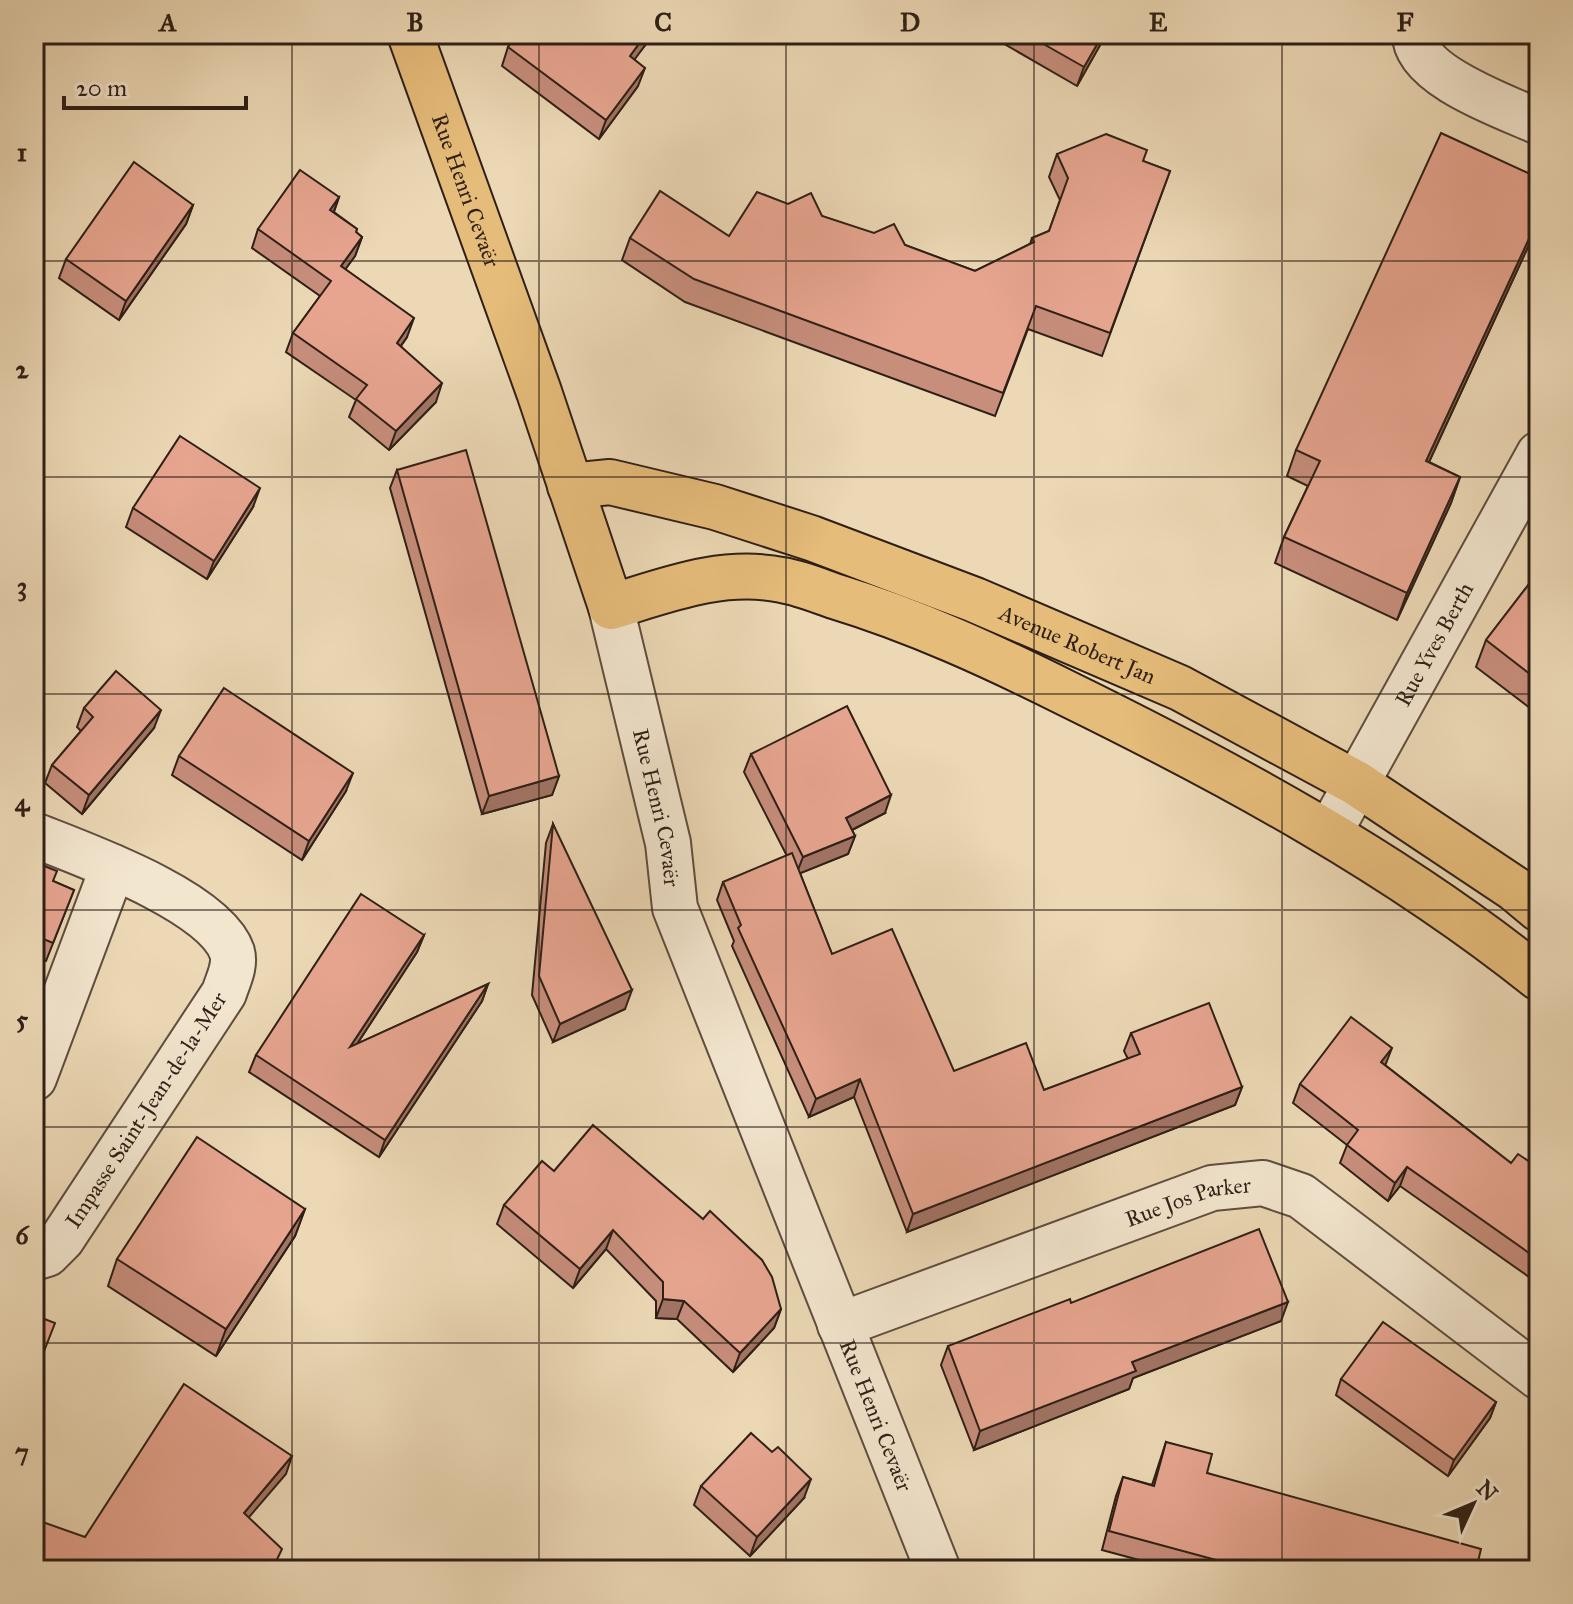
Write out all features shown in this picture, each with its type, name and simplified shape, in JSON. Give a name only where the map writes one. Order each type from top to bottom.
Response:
[{"type":"main road","name":"Rue Henri Cevaër","points":[[410,34],[611,607]]},
{"type":"main road","name":"Avenue Robert Jan","points":[[570,486],[610,482],[715,507],[975,600],[1180,688],[1356,783],[1462,853],[1539,909]]},
{"type":"main road","name":"Avenue Robert Jan","points":[[611,607],[726,576],[782,580],[872,607],[979,650],[1204,761],[1329,833],[1462,921],[1539,978]]},
{"type":"street","points":[[1415,34],[1423,57],[1434,69],[1539,122]]},
{"type":"street","name":"Rue Yves Berth","points":[[1329,833],[1539,454]]},
{"type":"street","name":"Rue Henri Cevaër","points":[[611,607],[668,843],[675,908],[938,1570]]},
{"type":"street","name":"Impasse Saint-Jean-de-la-Mer","points":[[34,835],[113,867],[213,924],[227,941],[233,955],[233,968],[224,993],[62,1239],[47,1254],[34,1258]]},
{"type":"street","points":[[34,1078],[113,867]]},
{"type":"street","name":"Rue Jos Parker","points":[[840,1325],[1212,1188],[1263,1183],[1301,1196],[1539,1377]]},
{"type":"building","points":[[518,34],[646,34],[630,56],[645,68],[606,120],[508,47]]},
{"type":"building","points":[[1026,34],[1103,34],[1084,67]]},
{"type":"building","points":[[1441,133],[1539,178],[1539,217],[1426,461],[1460,477],[1407,593],[1284,537],[1320,461],[1296,450]]},
{"type":"building","points":[[1106,134],[1147,150],[1143,161],[1170,171],[1110,333],[1036,306],[1003,393],[694,279],[630,238],[660,191],[729,236],[757,192],[788,204],[811,193],[822,216],[874,233],[894,224],[905,245],[975,271],[1034,242],[1032,238],[1049,231],[1068,178],[1057,154]]},
{"type":"building","points":[[134,162],[193,205],[126,301],[66,259]]},
{"type":"building","points":[[300,170],[339,197],[330,210],[357,229],[356,232],[362,237],[341,266],[414,318],[397,343],[442,383],[396,431],[356,399],[367,385],[293,333],[331,281],[258,229]]},
{"type":"building","points":[[180,436],[260,488],[214,561],[133,508]]},
{"type":"building","points":[[466,450],[559,776],[489,796],[397,470]]},
{"type":"building","points":[[1539,571],[1539,681],[1486,640]]},
{"type":"building","points":[[116,671],[161,710],[89,795],[52,765],[93,717],[84,708]]},
{"type":"building","points":[[224,688],[353,773],[309,841],[179,756]]},
{"type":"building","points":[[847,706],[891,795],[846,818],[855,836],[803,857],[751,754]]},
{"type":"building","points":[[553,824],[632,990],[560,1024],[539,976]]},
{"type":"building","points":[[792,853],[832,954],[892,929],[954,1071],[1026,1043],[1044,1090],[1140,1054],[1131,1033],[1209,1003],[1242,1087],[913,1214],[860,1079],[816,1099],[738,928],[741,925],[723,882]]},
{"type":"building","points":[[34,862],[57,871],[53,881],[74,890],[53,943],[41,938],[34,955]]},
{"type":"building","points":[[361,894],[424,935],[350,1047],[488,984],[385,1140],[256,1055]]},
{"type":"building","points":[[1351,1017],[1392,1048],[1381,1062],[1511,1163],[1518,1154],[1539,1168],[1539,1260],[1407,1167],[1395,1183],[1347,1145],[1358,1130],[1300,1084]]},
{"type":"building","points":[[593,1125],[703,1219],[710,1211],[762,1260],[772,1277],[781,1309],[740,1353],[684,1301],[663,1299],[663,1282],[613,1230],[580,1269],[504,1205],[542,1161],[554,1171]]},
{"type":"building","points":[[197,1137],[305,1209],[226,1329],[117,1259]]},
{"type":"building","points":[[1259,1229],[1288,1302],[1132,1362],[1136,1371],[980,1431],[948,1346],[1070,1299],[1071,1303]]},
{"type":"building","points":[[34,1315],[55,1323],[34,1377]]},
{"type":"building","points":[[1383,1322],[1496,1402],[1454,1460],[1341,1379]]},
{"type":"building","points":[[184,1384],[292,1456],[244,1513],[282,1549],[272,1570],[34,1570],[34,1519],[85,1537]]},
{"type":"building","points":[[751,1433],[772,1452],[778,1447],[811,1479],[757,1537],[701,1486]]},
{"type":"building","points":[[1166,1442],[1212,1454],[1207,1473],[1481,1549],[1476,1570],[1253,1570],[1109,1531],[1123,1477],[1154,1486]]}]
